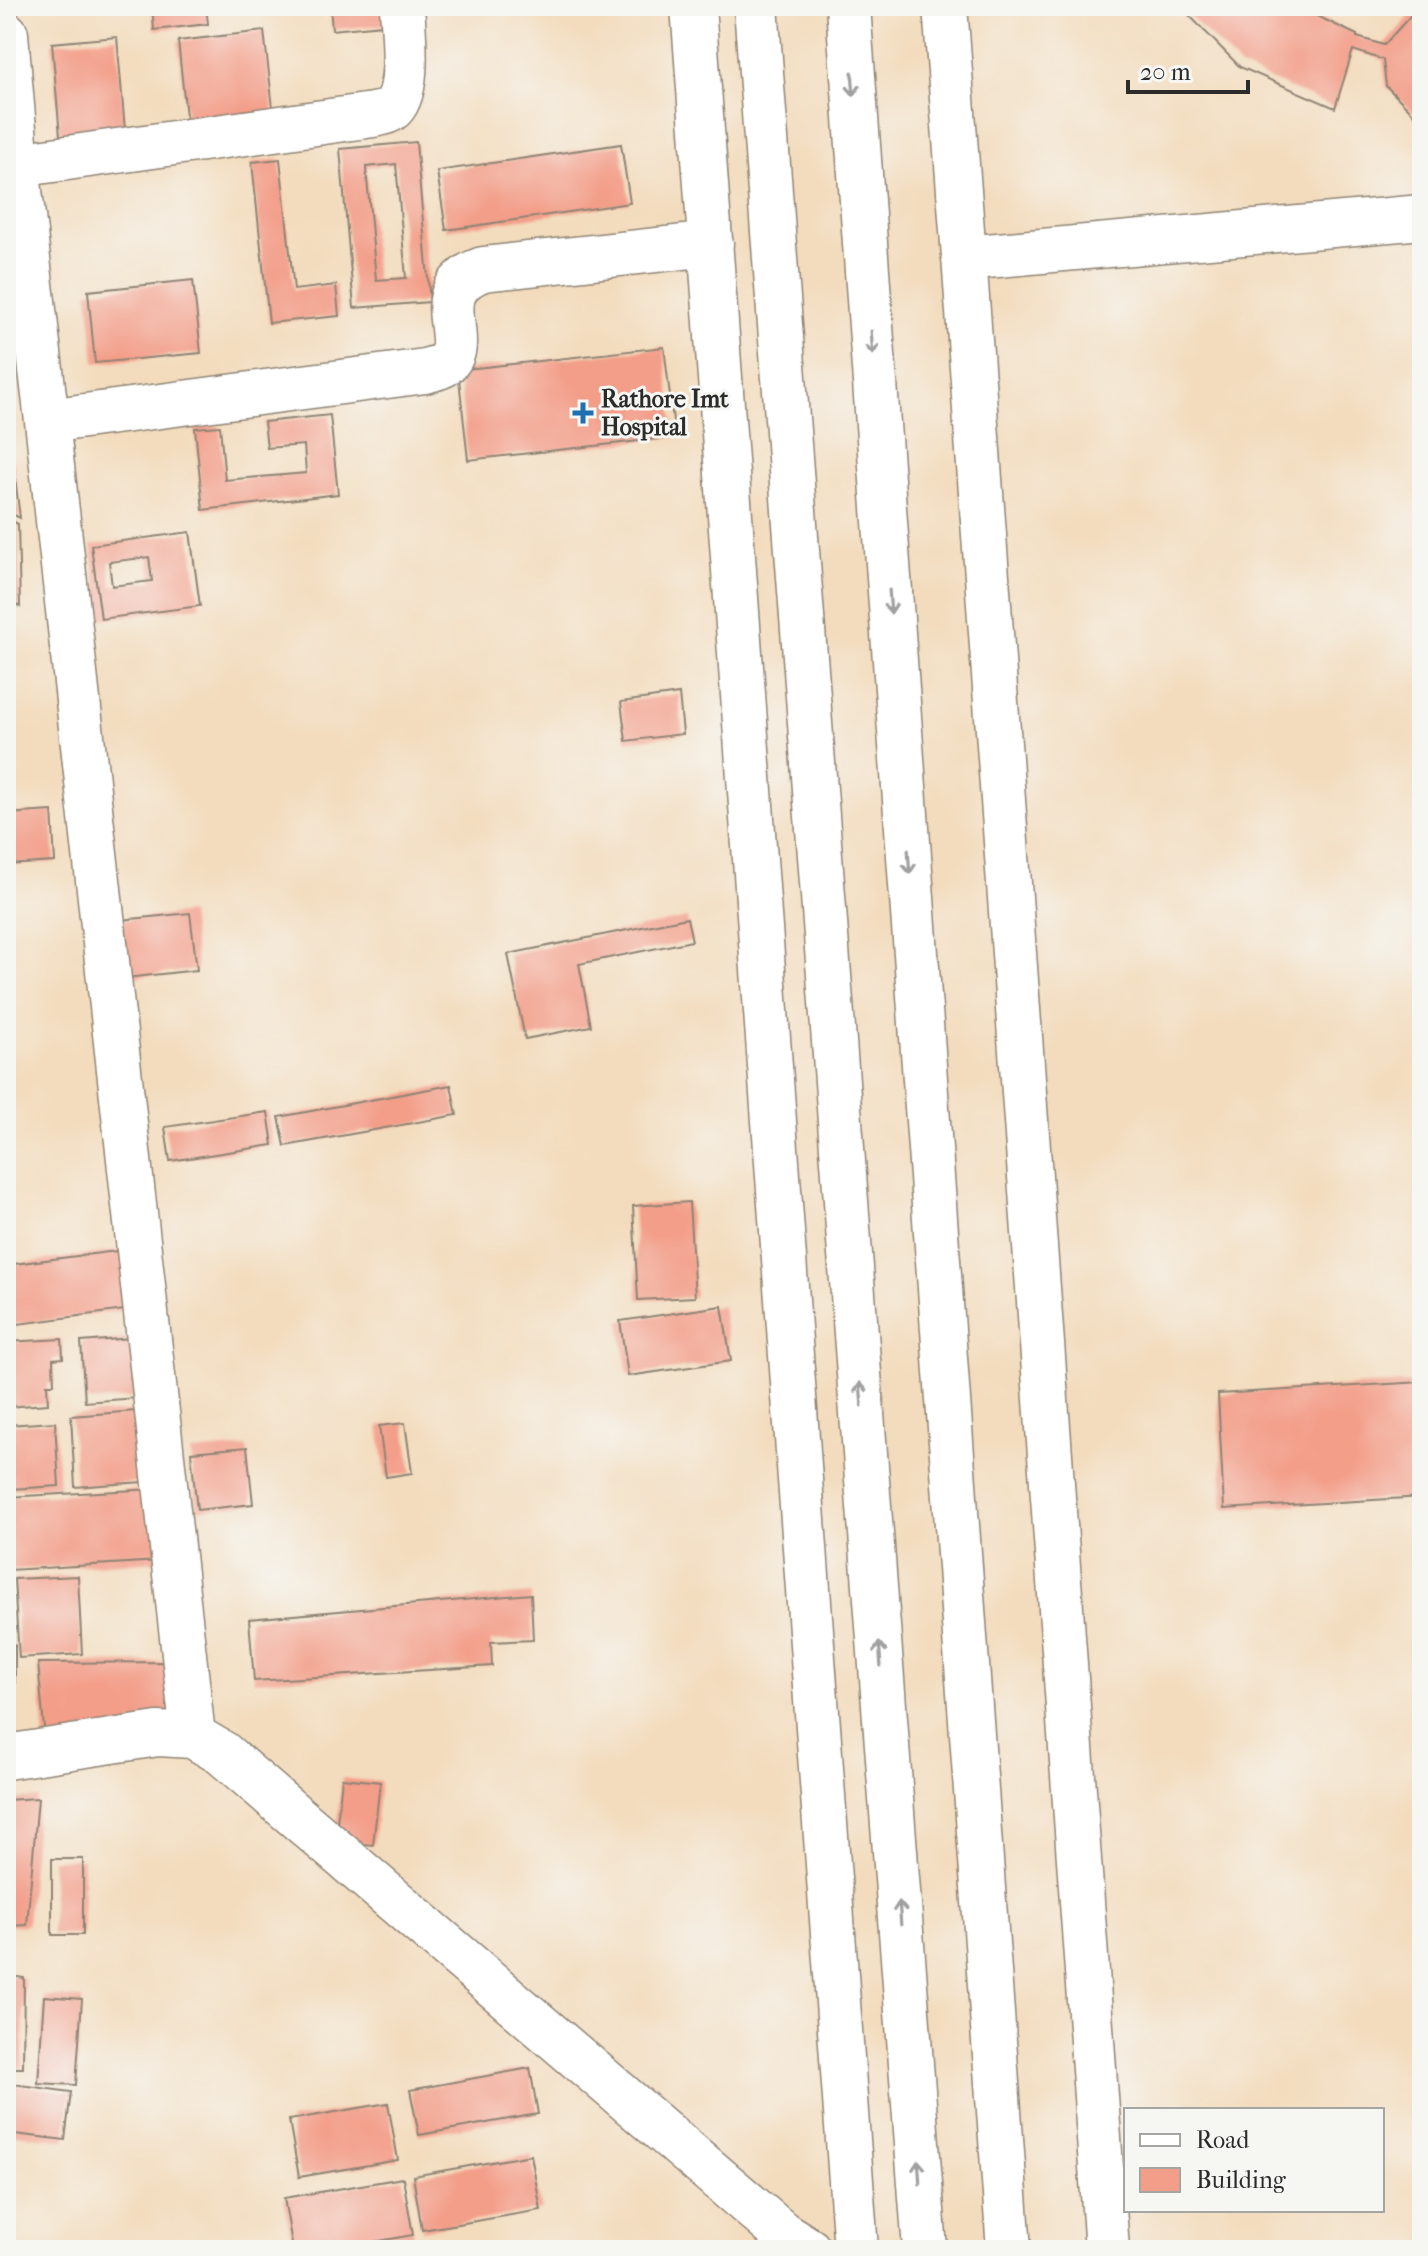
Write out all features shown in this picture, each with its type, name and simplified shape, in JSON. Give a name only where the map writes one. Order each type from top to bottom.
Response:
[{"type":"street","points":[[13,158],[390,111],[403,87],[402,6]]},
{"type":"street","points":[[693,6],[856,2250]]},
{"type":"street","points":[[756,6],[925,2250]]},
{"type":"street","points":[[848,6],[1009,2250]]},
{"type":"street","points":[[945,6],[1107,2250]]},
{"type":"street","points":[[6,34],[13,158],[47,421],[193,1736]]},
{"type":"street","points":[[964,258],[1422,217]]},
{"type":"street","points":[[47,421],[425,371],[445,364],[453,353],[451,305],[457,285],[468,274],[483,269],[711,244]]},
{"type":"street","points":[[6,1757],[158,1734],[193,1736],[222,1753],[782,2233],[809,2250]]},
{"type":"building","points":[[152,6],[206,6],[208,24],[154,30]]},
{"type":"building","points":[[330,6],[391,6],[392,24],[332,30]]},
{"type":"building","points":[[1180,6],[1296,6],[1357,37],[1384,45],[1419,6],[1422,7],[1422,119],[1386,86],[1383,60],[1353,50],[1335,108],[1240,67]]},
{"type":"building","points":[[264,31],[275,125],[188,135],[178,41]]},
{"type":"building","points":[[117,37],[126,142],[61,148],[52,43]]},
{"type":"building","points":[[416,142],[430,302],[354,308],[340,149]],"holes":[[[396,164],[406,278],[376,280],[366,167]]]},
{"type":"building","points":[[621,144],[630,203],[446,230],[437,171]]},
{"type":"building","points":[[280,159],[294,290],[336,285],[339,316],[269,323],[252,162]]},
{"type":"building","points":[[193,280],[201,353],[95,363],[88,291]]},
{"type":"building","points":[[664,347],[675,437],[468,460],[458,370]]},
{"type":"building","points":[[330,415],[338,494],[203,510],[195,428],[220,426],[225,480],[306,473],[304,445],[267,448],[264,422]]},
{"type":"building","points":[[6,457],[13,461],[20,518],[6,511]]},
{"type":"building","points":[[6,518],[18,524],[20,607],[6,599]]},
{"type":"building","points":[[190,532],[200,606],[101,619],[91,545]],"holes":[[[149,557],[152,581],[112,586],[109,562]]]},
{"type":"building","points":[[679,694],[683,734],[626,741],[621,702]]},
{"type":"building","points":[[52,811],[55,862],[6,865],[6,814]]},
{"type":"building","points":[[190,913],[197,970],[126,978],[121,920]]},
{"type":"building","points":[[687,918],[692,941],[579,964],[591,1026],[525,1039],[508,954]]},
{"type":"building","points":[[451,1085],[457,1115],[285,1146],[279,1117]]},
{"type":"building","points":[[268,1112],[273,1145],[170,1161],[165,1127]]},
{"type":"building","points":[[689,1202],[695,1297],[638,1300],[633,1206]]},
{"type":"building","points":[[132,1249],[140,1308],[11,1325],[6,1265]]},
{"type":"building","points":[[722,1306],[731,1361],[628,1376],[620,1321]]},
{"type":"building","points":[[145,1337],[149,1397],[85,1402],[81,1342]]},
{"type":"building","points":[[62,1339],[63,1358],[53,1359],[54,1384],[47,1384],[48,1404],[6,1407],[6,1342]]},
{"type":"building","points":[[1422,1382],[1422,1497],[1224,1509],[1218,1394]]},
{"type":"building","points":[[149,1410],[157,1481],[75,1487],[71,1416]]},
{"type":"building","points":[[55,1422],[59,1486],[11,1489],[7,1425]]},
{"type":"building","points":[[405,1423],[412,1473],[386,1477],[379,1426]]},
{"type":"building","points":[[247,1447],[253,1504],[197,1510],[191,1452]]},
{"type":"building","points":[[155,1489],[160,1561],[9,1570],[6,1497]]},
{"type":"building","points":[[78,1576],[82,1654],[19,1658],[14,1579]]},
{"type":"building","points":[[531,1594],[533,1640],[491,1642],[492,1666],[254,1681],[249,1619]]},
{"type":"building","points":[[6,1645],[15,1645],[15,1743],[6,1742]]},
{"type":"building","points":[[180,1662],[182,1723],[45,1739],[38,1663]]},
{"type":"building","points":[[342,1778],[380,1782],[373,1845],[335,1841]]},
{"type":"building","points":[[38,1798],[27,1925],[6,1926],[6,1800]]},
{"type":"building","points":[[52,1859],[83,1859],[83,1935],[52,1935]]},
{"type":"building","points":[[6,1975],[24,1978],[23,2068],[6,2068]]},
{"type":"building","points":[[44,1996],[82,1999],[76,2085],[38,2083]]},
{"type":"building","points":[[530,2068],[538,2114],[419,2135],[410,2090]]},
{"type":"building","points":[[6,2083],[71,2092],[65,2140],[6,2133]]},
{"type":"building","points":[[388,2103],[398,2160],[299,2177],[289,2120]]},
{"type":"building","points":[[531,2155],[541,2210],[422,2230],[413,2176]]},
{"type":"building","points":[[403,2178],[413,2235],[329,2250],[293,2250],[284,2198]]},
{"type":"place","name":"Rathore Imt Hospital","points":[[583,413]]}]
